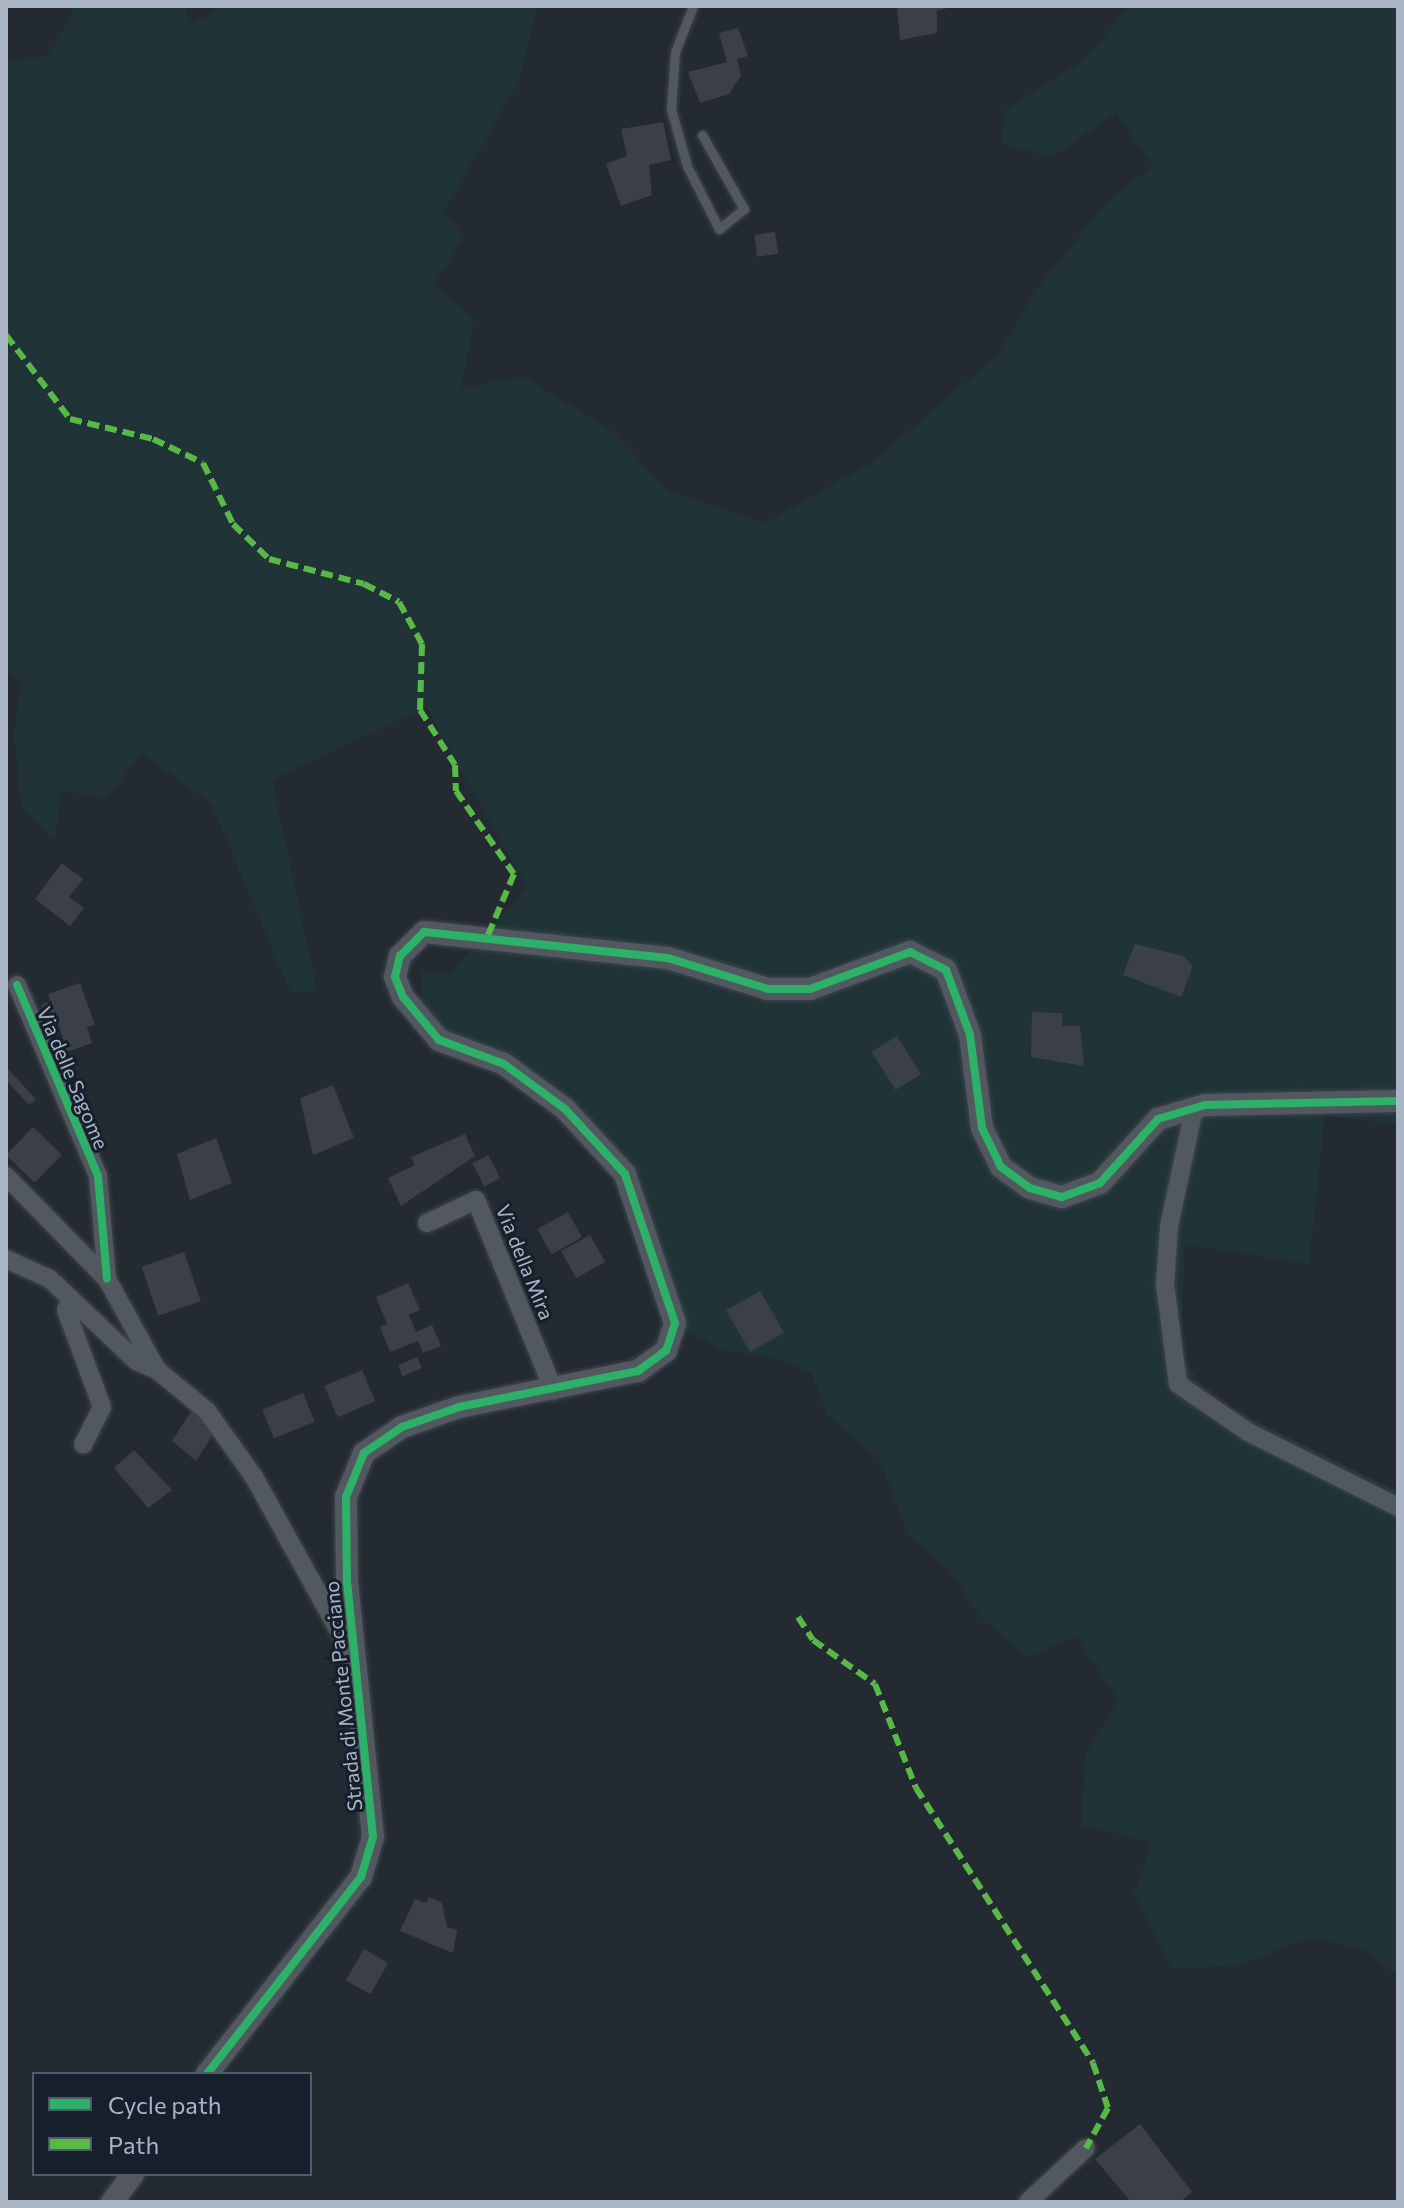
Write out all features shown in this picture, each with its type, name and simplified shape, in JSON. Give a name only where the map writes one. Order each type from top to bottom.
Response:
[{"type":"street","name":"Strada di Monte Pacciano","points":[[209,2072],[361,1877],[373,1837],[356,1661],[346,1497],[364,1453],[402,1427],[459,1407],[554,1391],[638,1371],[666,1351],[675,1323],[625,1174],[565,1109],[504,1064],[439,1040],[403,997],[395,977],[400,956],[424,932],[668,958],[768,989],[810,989],[910,952],[946,970],[970,1035],[982,1128],[1001,1167],[1030,1188],[1062,1197],[1100,1183],[1158,1119],[1194,1109],[1287,1099],[1398,1101]]},
{"type":"street","name":"Via delle Sagome","points":[[17,985],[98,1176],[107,1279]]},
{"type":"street","points":[[1194,1109],[1169,1227],[1165,1284],[1178,1384],[1248,1432],[1398,1507]]},
{"type":"street","points":[[6,1176],[107,1279],[157,1370]]},
{"type":"street","name":"Via della Mira","points":[[427,1223],[476,1200],[554,1391]]},
{"type":"street","points":[[6,1259],[32,1266],[136,1361],[157,1370],[207,1411],[254,1477],[356,1661]]},
{"type":"street","points":[[71,1299],[66,1310],[102,1407],[83,1445]]},
{"type":"street","points":[[1028,2202],[1086,2148]]},
{"type":"street","points":[[112,2202],[132,2176]]},
{"type":"lane","points":[[693,6],[675,52],[671,109],[687,166],[719,229],[744,209],[702,135]]},
{"type":"green space","points":[[75,6],[185,6],[190,25],[224,6],[538,6],[519,81],[443,213],[465,237],[434,284],[474,319],[461,388],[524,377],[612,431],[668,490],[765,523],[870,464],[998,355],[1039,286],[1109,200],[1153,166],[1116,113],[1052,157],[1002,144],[1005,110],[1080,63],[1132,6],[1398,6],[1398,1125],[1325,1115],[1309,1264],[1185,1244],[1181,1353],[1212,1400],[1398,1491],[1398,1976],[1365,1950],[1312,1937],[1238,1965],[1174,1969],[1134,1894],[1152,1842],[1082,1825],[1085,1757],[1118,1700],[1076,1637],[1027,1657],[979,1616],[948,1568],[908,1534],[879,1459],[827,1415],[812,1373],[770,1356],[724,1351],[675,1323],[625,1175],[565,1109],[439,1040],[422,1008],[422,972],[449,975],[527,887],[426,707],[272,780],[317,990],[291,993],[211,803],[141,753],[108,798],[61,791],[55,843],[21,806],[14,734],[21,682],[6,670],[6,62],[49,56]]},
{"type":"building","points":[[897,6],[951,7],[937,11],[937,33],[900,40]]},
{"type":"building","points":[[738,28],[748,56],[737,59],[741,75],[729,94],[700,103],[688,72],[727,62],[719,33]]},
{"type":"building","points":[[663,122],[671,160],[649,165],[652,195],[621,206],[606,164],[627,156],[621,129]]},
{"type":"building","points":[[775,232],[778,254],[757,257],[754,235]]},
{"type":"building","points":[[62,863],[83,879],[69,897],[84,908],[70,926],[35,899]]},
{"type":"building","points":[[1135,944],[1183,956],[1193,966],[1181,997],[1123,975]]},
{"type":"building","points":[[80,983],[95,1025],[87,1027],[92,1043],[67,1052],[57,1020],[47,1023],[41,1005],[50,1001],[48,994]]},
{"type":"building","points":[[1032,1012],[1062,1013],[1062,1026],[1080,1026],[1084,1066],[1031,1057]]},
{"type":"building","points":[[897,1036],[921,1074],[895,1090],[872,1052]]},
{"type":"building","points":[[6,1067],[36,1099],[29,1105],[6,1080]]},
{"type":"building","points":[[333,1085],[354,1138],[313,1155],[300,1098]]},
{"type":"building","points":[[33,1127],[62,1155],[35,1183],[6,1155]]},
{"type":"building","points":[[465,1134],[475,1156],[401,1206],[388,1178],[415,1165],[411,1157]]},
{"type":"building","points":[[216,1138],[232,1183],[190,1200],[177,1154]]},
{"type":"building","points":[[488,1155],[500,1178],[484,1186],[472,1163]]},
{"type":"building","points":[[568,1212],[582,1237],[551,1254],[537,1229]]},
{"type":"building","points":[[590,1235],[605,1262],[576,1278],[561,1251]]},
{"type":"building","points":[[184,1252],[201,1301],[158,1316],[141,1267]]},
{"type":"building","points":[[408,1283],[420,1310],[409,1315],[416,1332],[432,1325],[441,1346],[423,1353],[418,1341],[390,1352],[380,1327],[387,1324],[376,1297]]},
{"type":"building","points":[[760,1291],[784,1333],[750,1352],[726,1310]]},
{"type":"building","points":[[417,1357],[422,1368],[403,1377],[398,1366]]},
{"type":"building","points":[[362,1370],[375,1401],[338,1417],[324,1386]]},
{"type":"building","points":[[303,1393],[315,1422],[274,1438],[262,1409]]},
{"type":"building","points":[[192,1410],[216,1430],[196,1461],[172,1441]]},
{"type":"building","points":[[134,1450],[172,1490],[148,1508],[114,1468]]},
{"type":"building","points":[[429,1897],[442,1903],[447,1927],[457,1930],[453,1953],[400,1931],[415,1899],[426,1903]]},
{"type":"building","points":[[364,1949],[388,1963],[370,1994],[346,1980]]},
{"type":"building","points":[[1140,2124],[1192,2192],[1180,2202],[1131,2202],[1095,2159]]},
{"type":"marked path","points":[[6,335],[70,419],[153,439],[203,463],[233,524],[269,559],[364,584],[399,602],[422,644],[420,710],[455,765],[456,791],[514,874],[488,935]]},
{"type":"marked path","points":[[798,1617],[813,1640],[875,1684],[916,1788],[1093,2063],[1108,2108],[1086,2148]]},
{"type":"cycle path","points":[[209,2072],[361,1877],[373,1837],[347,1583],[346,1497],[364,1453],[402,1427],[459,1407],[638,1371],[666,1351],[675,1323],[625,1174],[565,1109],[504,1064],[439,1040],[403,997],[395,977],[400,956],[424,932],[668,958],[768,989],[810,989],[910,952],[946,970],[970,1035],[982,1128],[1001,1167],[1030,1188],[1062,1197],[1100,1183],[1158,1119],[1205,1105],[1398,1101]]},
{"type":"cycle path","points":[[17,985],[98,1176],[107,1279]]}]
